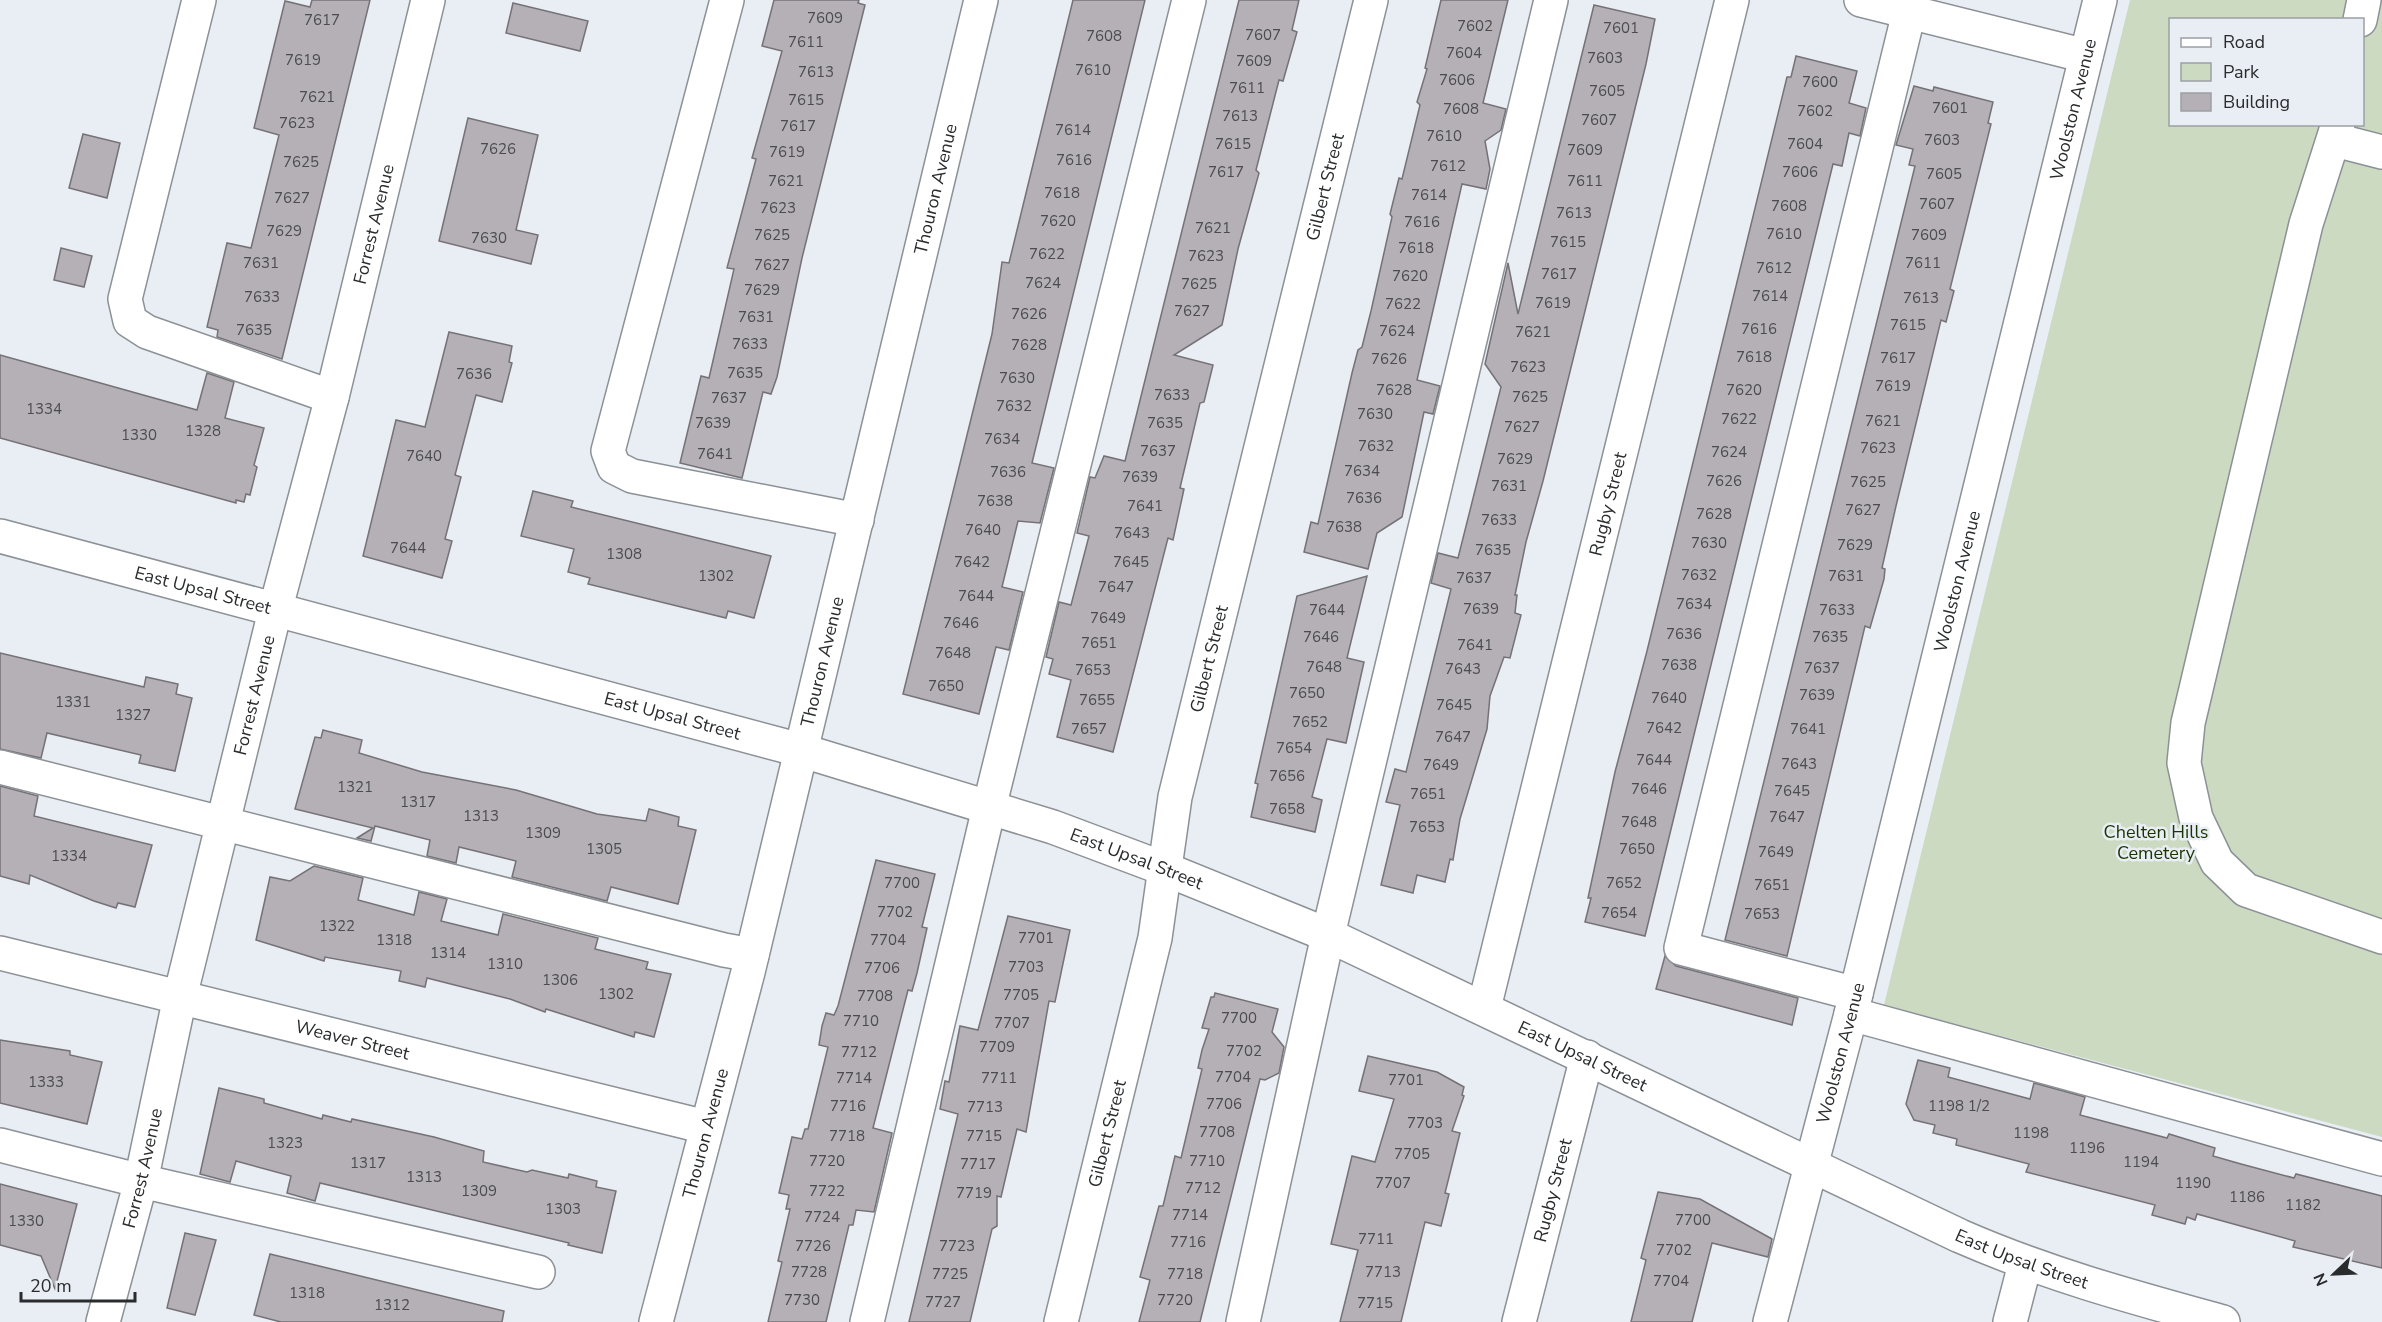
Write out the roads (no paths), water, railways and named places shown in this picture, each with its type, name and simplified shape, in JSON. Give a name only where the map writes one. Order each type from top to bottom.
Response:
[{"type":"street","points":[[199,0],[125,299],[130,321],[147,332],[332,397]]},
{"type":"street","name":"Forrest Avenue","points":[[103,1322],[141,1181],[180,997],[275,611],[332,397],[428,0]]},
{"type":"street","points":[[727,0],[608,451],[614,467],[632,476],[857,520]]},
{"type":"street","name":"Thouron Avenue","points":[[656,1322],[752,955],[981,0]]},
{"type":"street","points":[[867,1322],[989,808],[1189,0]]},
{"type":"street","name":"Gilbert Street","points":[[1061,1322],[1155,938],[1175,797],[1371,0]]},
{"type":"street","points":[[1243,1322],[1328,935],[1551,0]]},
{"type":"street","name":"Rugby Street","points":[[1484,1008],[1732,0]]},
{"type":"street","points":[[1861,0],[1911,6],[2086,56]]},
{"type":"street","name":"Woolston Avenue","points":[[1770,1322],[1853,1004],[2100,0]]},
{"type":"street","points":[[2360,18],[2364,0]]},
{"type":"street","points":[[1911,6],[1681,948],[1853,1004],[2382,1159]]},
{"type":"street","points":[[2382,152],[2336,132],[2306,224],[2188,723],[2184,764],[2196,818],[2217,862],[2246,890],[2382,937]]},
{"type":"street","name":"East Upsal Street","points":[[0,536],[800,750],[1053,827],[1165,869],[1328,935],[1950,1231],[2025,1264],[2223,1322]]},
{"type":"street","points":[[0,766],[724,950],[752,955]]},
{"type":"street","name":"Weaver Street","points":[[0,953],[706,1127]]},
{"type":"street","name":"Rugby Street","points":[[1519,1322],[1587,1057]]},
{"type":"street","points":[[0,1144],[141,1181],[538,1272]]},
{"type":"street","points":[[2010,1322],[2025,1264]]},
{"type":"park label","name":"Chelten Hills Cemetery","points":[[2156,842]]}]
